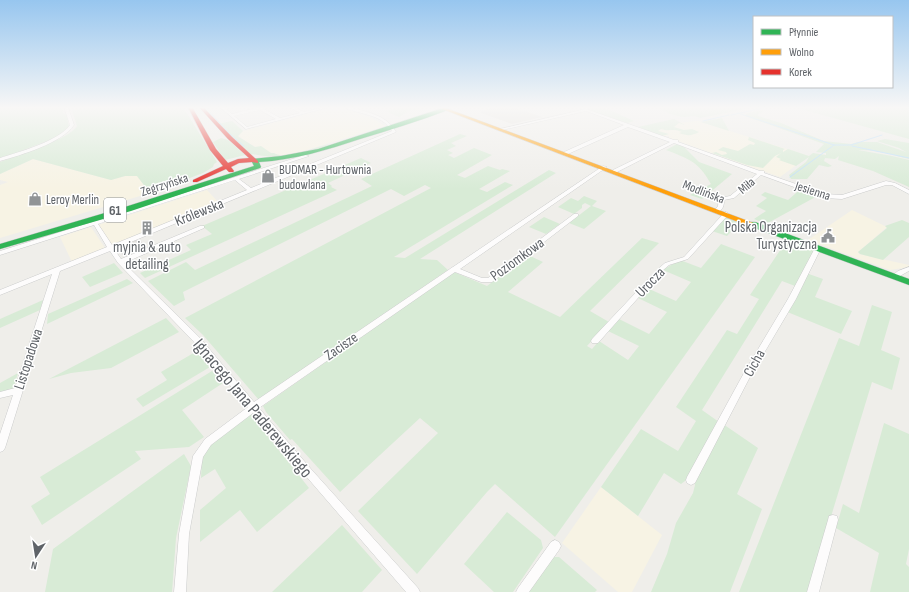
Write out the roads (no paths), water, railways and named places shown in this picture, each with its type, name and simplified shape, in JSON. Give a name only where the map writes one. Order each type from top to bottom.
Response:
[{"type":"main road","points":[[205,135],[231,171],[244,172]]},
{"type":"main road","points":[[226,135],[256,163]]},
{"type":"main road","points":[[256,163],[284,159],[318,151],[376,135]]},
{"type":"main road","name":"Modlińska","points":[[517,135],[909,282]]},
{"type":"main road","points":[[256,163],[306,156],[318,151]]},
{"type":"main road","name":"Zegrzyńska","points":[[0,242],[94,216],[150,198],[183,186],[241,160],[256,163]]},
{"type":"main road","name":"Zegrzyńska","points":[[0,247],[128,209],[244,172],[256,163]]},
{"type":"street","points":[[0,160],[64,135]]},
{"type":"street","name":"Królewska","points":[[0,293],[251,191],[383,135]]},
{"type":"street","points":[[566,153],[607,135]]},
{"type":"street","name":"Jesienna","points":[[657,135],[824,196],[834,198],[842,197],[886,183],[893,184],[909,192]]},
{"type":"street","points":[[615,171],[676,141]]},
{"type":"street","points":[[0,253],[306,156]]},
{"type":"street","name":"Zacisze","points":[[180,592],[184,534],[198,456],[208,442],[253,408],[453,269],[605,167]]},
{"type":"street","name":"Miła","points":[[722,212],[721,199],[732,197],[762,172]]},
{"type":"street","points":[[236,179],[251,191]]},
{"type":"street","name":"Urocza","points":[[595,341],[660,270],[667,264],[686,258],[689,255],[722,212]]},
{"type":"street","name":"Poziomkowa","points":[[453,269],[481,280],[490,280],[576,215]]},
{"type":"street","name":"Ignacego Jana Paderewskiego","points":[[95,223],[120,262],[197,340],[308,472],[414,592]]},
{"type":"street","points":[[120,262],[202,227]]},
{"type":"street","name":"Cicha","points":[[691,480],[748,373],[792,299],[818,248]]},
{"type":"street","points":[[895,276],[900,272],[909,269]]},
{"type":"street","name":"Listopadowa","points":[[0,448],[57,270]]},
{"type":"street","points":[[0,395],[19,390]]},
{"type":"street","points":[[812,592],[833,520]]},
{"type":"street","points":[[522,592],[555,546]]},
{"type":"waterway","points":[[231,135],[244,146]]},
{"type":"waterway","points":[[803,135],[834,145]]},
{"type":"waterway","points":[[834,145],[851,145],[882,135]]},
{"type":"waterway","points":[[790,177],[834,145]]},
{"type":"waterway","points":[[852,146],[909,158]]},
{"type":"place","name":"BUDMAR - Hurtownia budowlana","points":[[268,176]]},
{"type":"place","name":"Leroy Merlin","points":[[35,199]]},
{"type":"place","name":"myjnia & auto detailing","points":[[147,228]]},
{"type":"place","name":"Polska Organizacja Turystyczna","points":[[828,236]]}]
